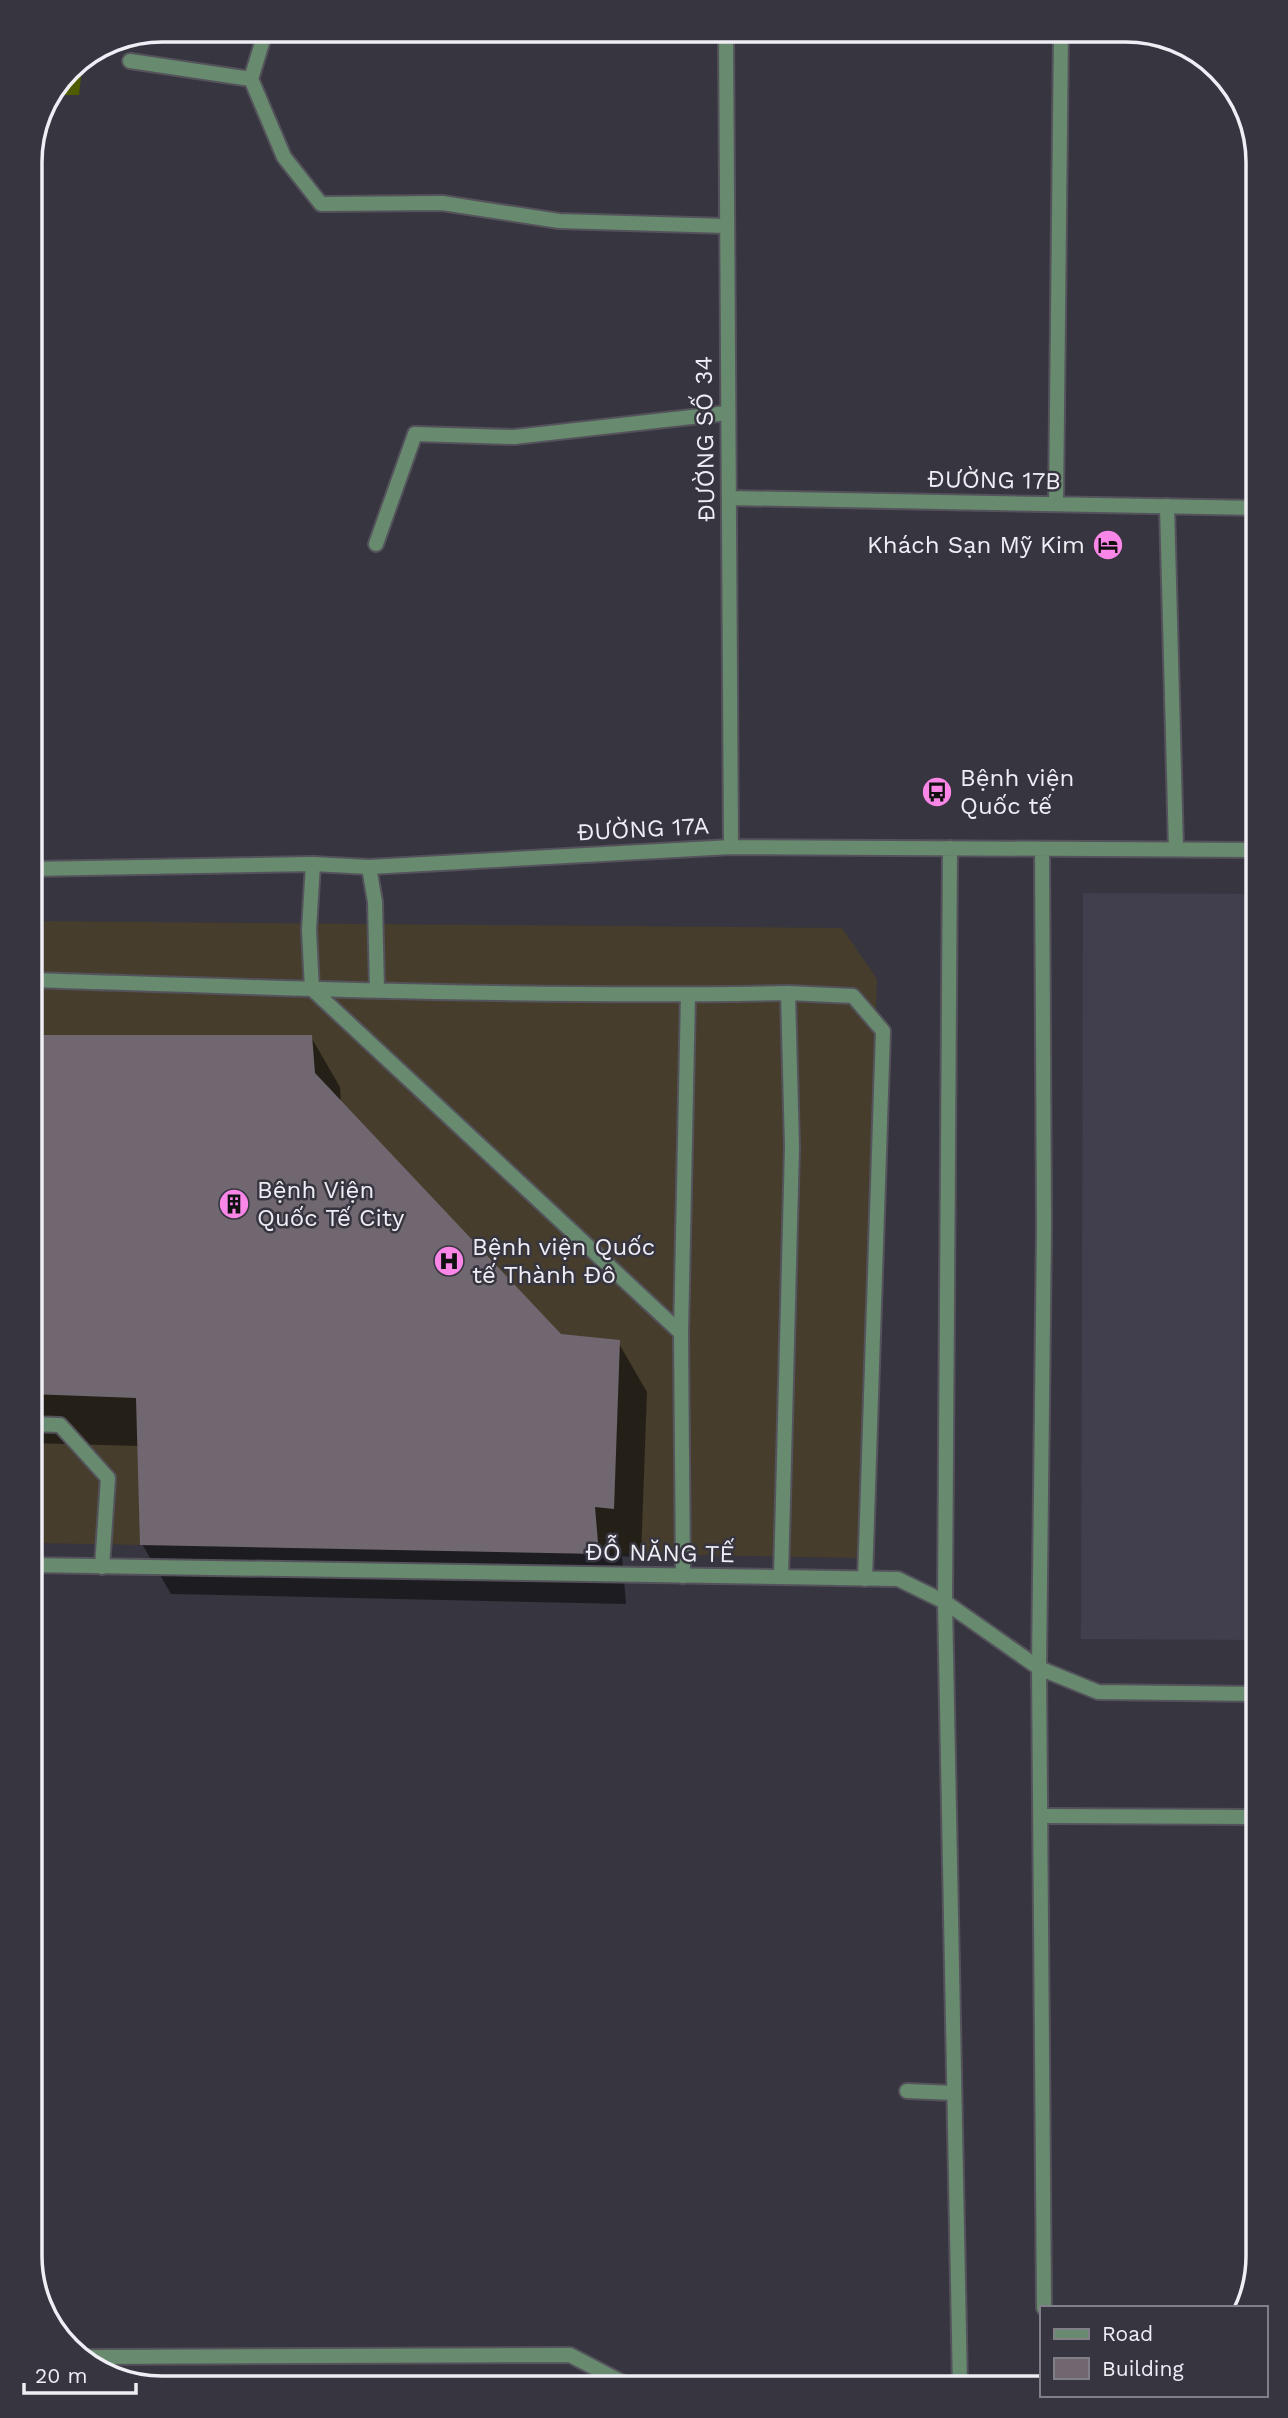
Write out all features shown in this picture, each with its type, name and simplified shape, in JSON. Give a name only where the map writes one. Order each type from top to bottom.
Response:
[{"type":"street","points":[[262,42],[251,79],[284,157],[321,204],[442,203],[559,221],[727,226]]},
{"type":"street","name":"ĐƯỜNG SỐ 34","points":[[726,42],[731,846]]},
{"type":"street","points":[[1056,504],[1061,42]]},
{"type":"street","points":[[130,61],[251,79]]},
{"type":"street","points":[[376,544],[415,434],[514,437],[727,413]]},
{"type":"street","name":"ĐƯỜNG 17B","points":[[730,498],[1246,508]]},
{"type":"street","points":[[1167,506],[1176,849]]},
{"type":"street","name":"ĐƯỜNG 17A","points":[[42,869],[313,863],[369,867],[731,846],[1246,850]]},
{"type":"street","points":[[950,848],[945,1602],[960,2376]]},
{"type":"street","points":[[1042,849],[1044,1227],[1039,1668],[1044,2306]]},
{"type":"street","points":[[313,863],[309,930],[312,989],[681,1333]]},
{"type":"street","points":[[369,867],[375,902],[377,990]]},
{"type":"street","points":[[42,980],[312,989],[688,995],[788,993],[853,996],[883,1031],[864,1578]]},
{"type":"street","points":[[781,1577],[792,1147],[788,993]]},
{"type":"street","points":[[683,1576],[681,1333],[688,995]]},
{"type":"street","points":[[42,1424],[60,1425],[108,1478],[102,1567]]},
{"type":"street","name":"ĐỖ NĂNG TẾ","points":[[42,1565],[898,1579],[945,1602],[1039,1668],[1098,1692],[1246,1693]]},
{"type":"street","points":[[1041,1816],[1246,1817]]},
{"type":"street","points":[[907,2091],[954,2093]]},
{"type":"street","points":[[98,2357],[570,2355],[611,2376]]},
{"type":"shaded area","points":[[1083,893],[1246,894],[1246,1640],[1081,1639]]},
{"type":"shaded area","name":"Bệnh viện Quốc tế Thành Đô","points":[[42,921],[842,928],[877,979],[859,1558],[42,1543]]},
{"type":"green space","points":[[81,74],[79,95],[63,95]]},
{"type":"building","name":"Bệnh Viện Quốc Tế City","points":[[42,1035],[312,1035],[315,1073],[561,1334],[620,1340],[614,1509],[595,1507],[599,1554],[140,1545],[136,1398],[42,1394]]},
{"type":"place","name":"Khách Sạn Mỹ Kim","points":[[1108,545]]},
{"type":"place","name":"Bệnh viện Quốc tế","points":[[937,792]]},
{"type":"place","name":"Bệnh Viện Quốc Tế City","points":[[234,1204]]},
{"type":"place","name":"Bệnh viện Quốc tế Thành Đô","points":[[449,1261]]}]
